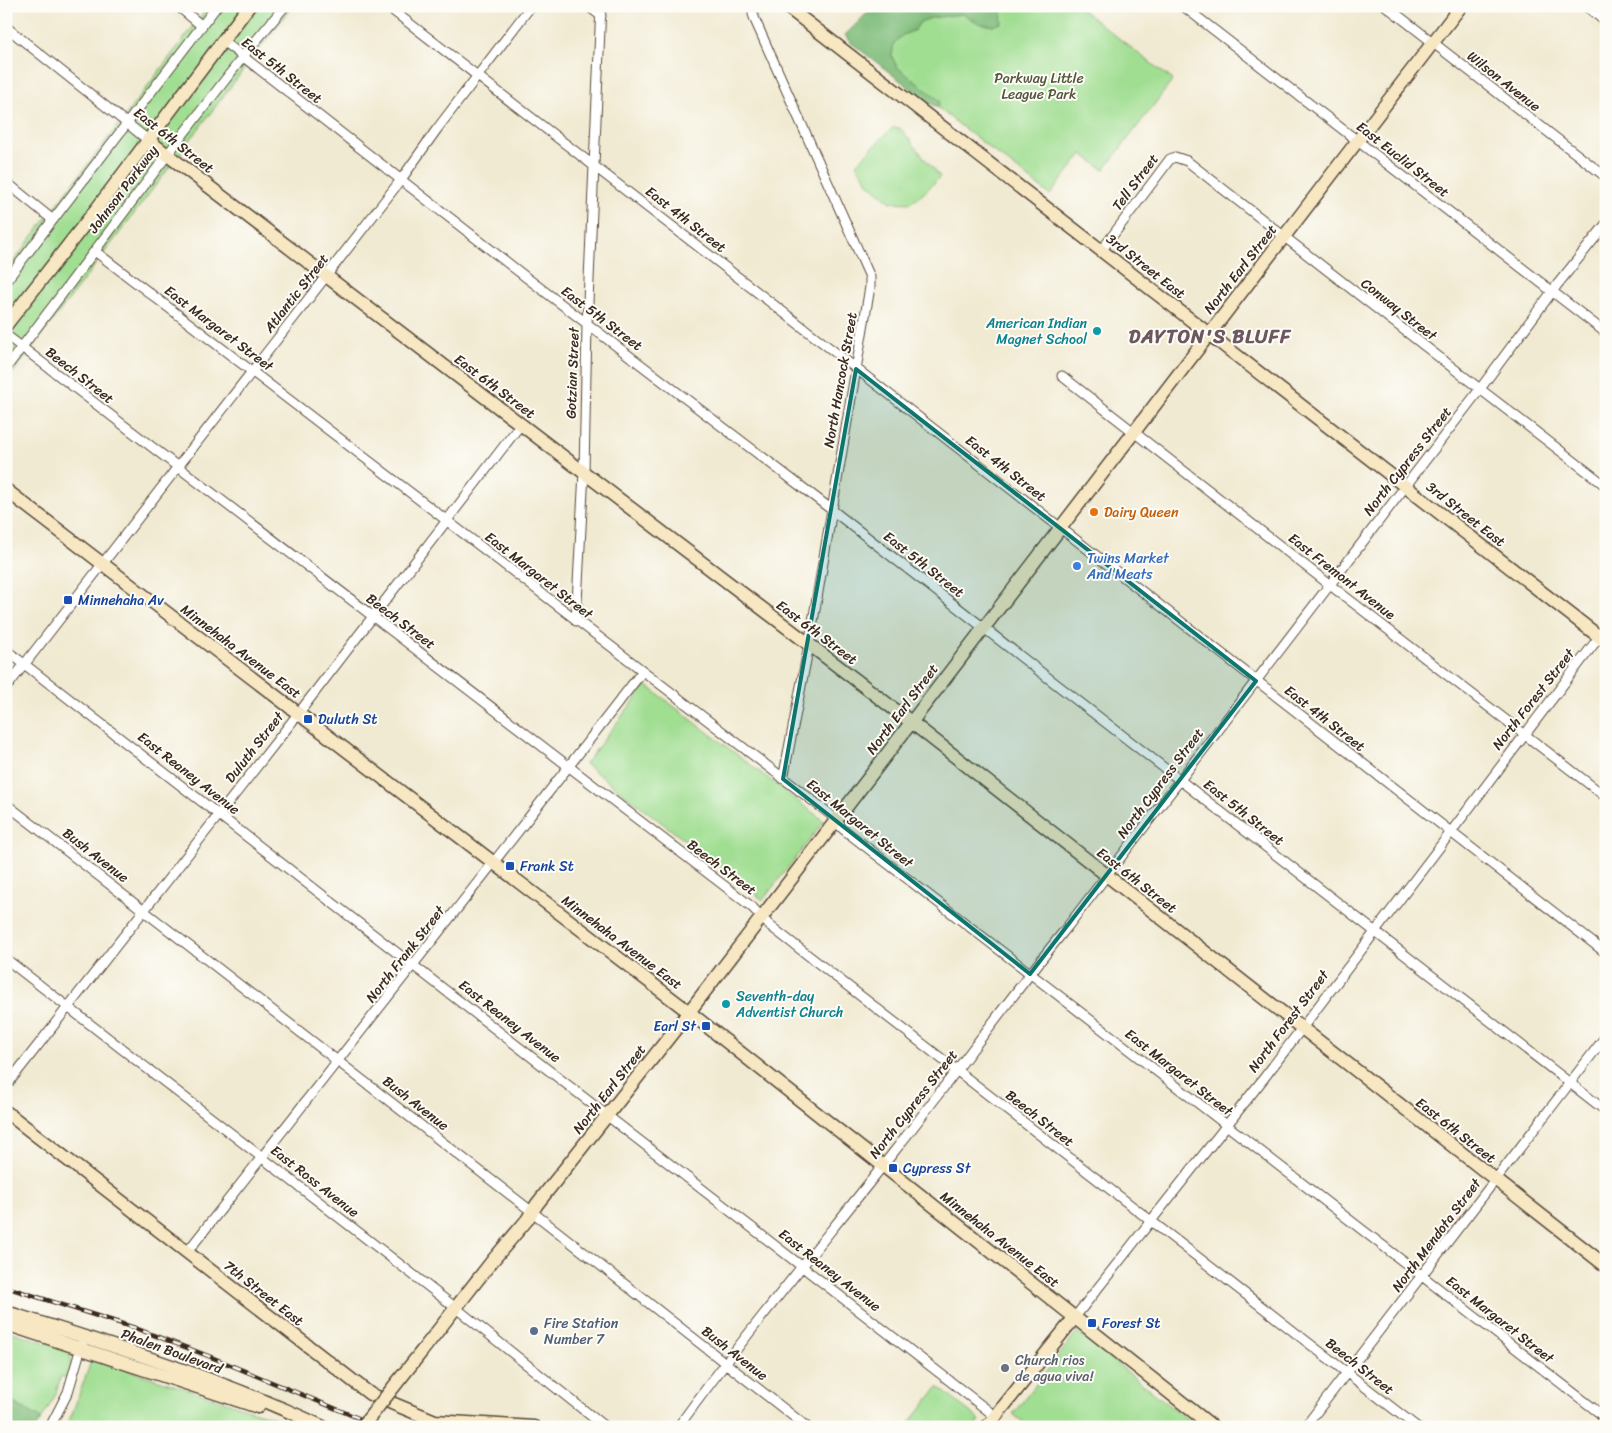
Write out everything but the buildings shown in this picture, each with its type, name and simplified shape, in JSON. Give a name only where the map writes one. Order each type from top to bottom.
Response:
[{"type":"street","points":[[178,6],[202,26]]},
{"type":"street","points":[[6,281],[217,6]]},
{"type":"street","name":"Johnson Parkway","points":[[6,325],[250,6]]},
{"type":"street","name":"Johnson Parkway","points":[[6,368],[168,155],[285,6]]},
{"type":"street","name":"East 4th Street","points":[[387,6],[1606,953]]},
{"type":"street","name":"Atlantic Street","points":[[6,688],[253,372],[400,181],[531,6]]},
{"type":"street","points":[[588,6],[601,16]]},
{"type":"street","name":"Gotzian Street","points":[[576,621],[584,472],[587,325],[601,6]]},
{"type":"street","name":"North Hancock Street","points":[[753,6],[755,20],[870,277],[870,287],[809,645],[783,779]]},
{"type":"street","name":"3rd Street East","points":[[786,6],[1405,486],[1604,636]]},
{"type":"street","name":"East Euclid Street","points":[[1183,6],[1606,333]]},
{"type":"street","name":"Wilson Avenue","points":[[1386,6],[1606,177]]},
{"type":"street","name":"North Earl Street","points":[[362,1427],[689,1012],[1461,6]]},
{"type":"street","points":[[1586,6],[1606,22]]},
{"type":"street","name":"East 6th Street","points":[[6,27],[148,140],[911,722],[1606,1266]]},
{"type":"street","name":"East 5th Street","points":[[223,41],[400,181],[832,510],[1606,1110]]},
{"type":"street","name":"Tell Street","points":[[1101,251],[1167,162],[1175,157]]},
{"type":"street","name":"Conway Street","points":[[1175,157],[1187,161],[1606,486]]},
{"type":"street","points":[[6,182],[53,220]]},
{"type":"street","name":"North Cypress Street","points":[[678,1427],[1107,876],[1480,389],[1552,292],[1606,224]]},
{"type":"street","name":"East Margaret Street","points":[[96,252],[642,672],[830,814],[843,829],[1226,1126],[1605,1416]]},
{"type":"street","name":"Beech Street","points":[[6,336],[752,907],[761,918],[956,1071],[1417,1427]]},
{"type":"street","name":"East Fremont Avenue","points":[[1062,376],[1606,797]]},
{"type":"street","name":"Duluth Street","points":[[6,1086],[298,714],[521,424]]},
{"type":"street","name":"Minnehaha Avenue East","points":[[6,490],[689,1012],[1213,1427]]},
{"type":"street","name":"North Forest Street","points":[[987,1427],[1226,1126],[1525,734],[1604,636]]},
{"type":"street","name":"East Reaney Avenue","points":[[6,650],[414,964],[995,1416]]},
{"type":"street","name":"North Frank Street","points":[[188,1251],[642,672]]},
{"type":"street","name":"Bush Avenue","points":[[6,804],[338,1060],[807,1427]]},
{"type":"street","name":"East Ross Avenue","points":[[6,959],[456,1308],[605,1427]]},
{"type":"street","name":"North Mendota Street","points":[[1305,1427],[1606,1036]]},
{"type":"street","name":"7th Street East","points":[[6,1112],[188,1251],[370,1394],[435,1420],[534,1427]]},
{"type":"street","name":"Phalen Boulevard","points":[[6,1312],[317,1427]]},
{"type":"street","name":"Phalen Boulevard","points":[[6,1324],[136,1353],[240,1391],[324,1427]]},
{"type":"street","points":[[50,1427],[68,1392],[83,1342]]},
{"type":"highlighted area","points":[[856,369],[1256,681],[1030,974],[783,779]]},
{"type":"green space","points":[[209,6],[292,6],[6,382],[6,271]]},
{"type":"green space","points":[[874,6],[997,6],[1001,9],[1002,23],[993,26],[978,23],[963,14],[931,18],[920,22],[915,30],[903,35],[894,43],[892,56],[897,67],[939,100],[939,106],[932,105],[850,42],[845,35]]},
{"type":"green space","name":"Parkway Little League Park","points":[[903,6],[1077,6],[1173,80],[1104,170],[1082,154],[1050,195],[867,53]]},
{"type":"green space","points":[[892,128],[900,128],[940,177],[923,194],[910,203],[891,202],[870,185],[856,164]]},
{"type":"green space","points":[[646,685],[824,821],[763,900],[585,764]]},
{"type":"green space","points":[[6,1330],[66,1349],[71,1355],[72,1359],[67,1378],[61,1376],[55,1396],[41,1420],[39,1417],[6,1399]]},
{"type":"green space","points":[[1077,1332],[1197,1427],[1029,1427],[1013,1414]]},
{"type":"green space","points":[[92,1359],[302,1427],[65,1427],[72,1414]]},
{"type":"green space","points":[[938,1387],[980,1420],[975,1427],[913,1427],[909,1424]]},
{"type":"green space","points":[[6,1399],[39,1417],[41,1420],[36,1427],[6,1427]]},
{"type":"railway","points":[[6,1287],[135,1328],[211,1357],[380,1427]]},
{"type":"place","name":"American Indian Magnet School","points":[[1097,331]]},
{"type":"place","name":"Dairy Queen","points":[[1094,512]]},
{"type":"place","name":"Twins Market And Meats","points":[[1077,566]]},
{"type":"place","name":"Minnehaha Av","points":[[68,600]]},
{"type":"place","name":"Duluth St","points":[[308,719]]},
{"type":"place","name":"Frank St","points":[[510,866]]},
{"type":"place","name":"Seventh-day Adventist Church","points":[[726,1004]]},
{"type":"place","name":"Earl St","points":[[706,1026]]},
{"type":"place","name":"Cypress St","points":[[893,1168]]},
{"type":"place","name":"Forest St","points":[[1092,1323]]},
{"type":"place","name":"Fire Station Number 7","points":[[534,1331]]},
{"type":"place","name":"Church rios de agua viva!","points":[[1005,1368]]},
{"type":"district","name":"DAYTON'S BLUFF","points":[[1210,336]]}]
